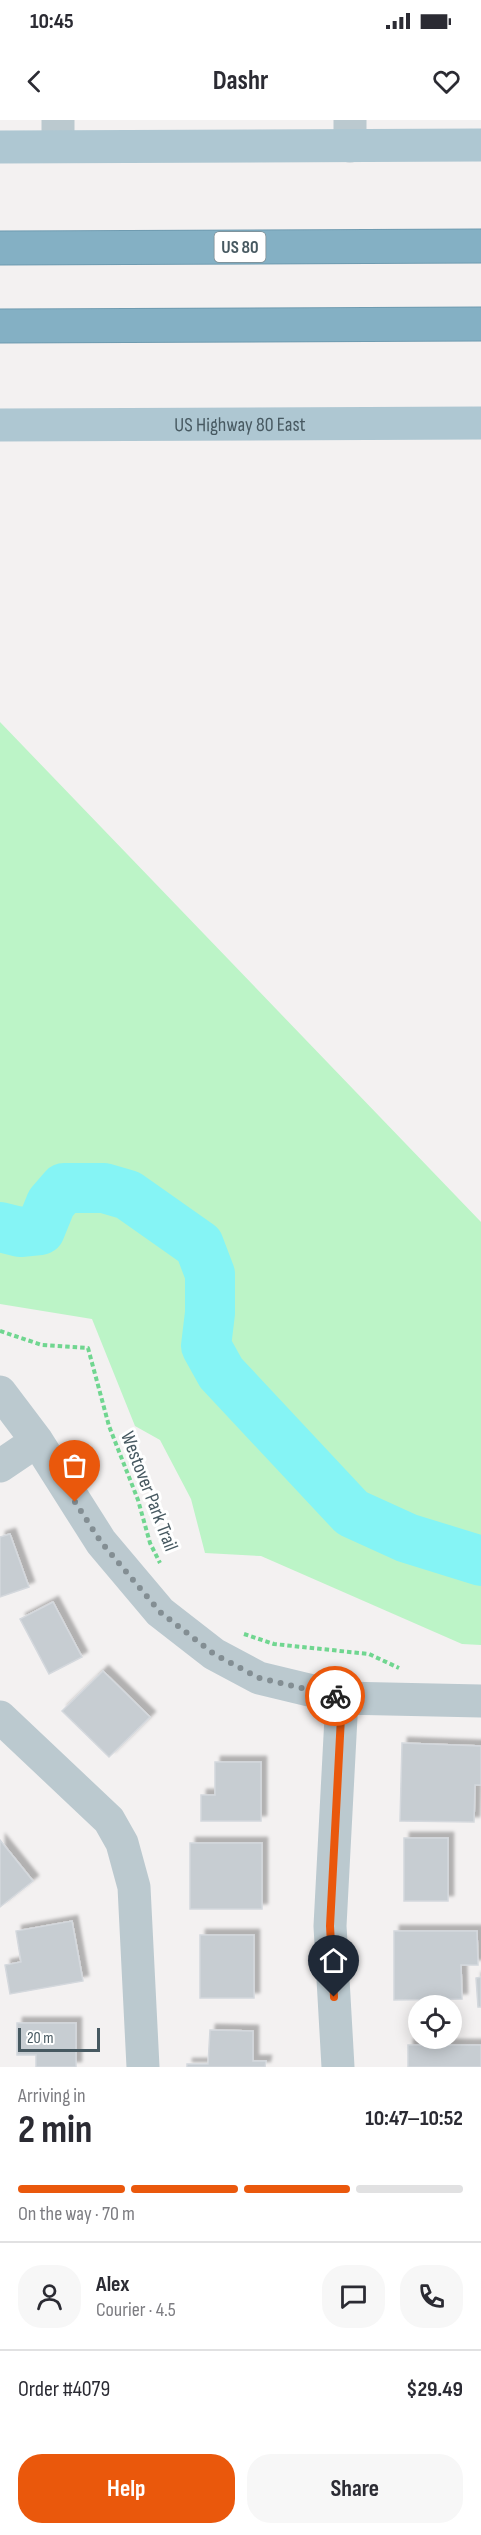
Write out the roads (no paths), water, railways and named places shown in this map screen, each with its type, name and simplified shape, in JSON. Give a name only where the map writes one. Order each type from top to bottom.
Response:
[{"type":"highway","name":"US 80","points":[[0,248],[481,246]]},
{"type":"highway","points":[[0,326],[481,324]]},
{"type":"main road","points":[[0,147],[58,133],[350,133],[481,145]]},
{"type":"main road","name":"US Highway 80 East","points":[[0,425],[481,423]]},
{"type":"street","points":[[0,1392],[37,1441],[101,1542],[160,1612],[214,1654],[259,1678],[342,1698],[481,1701]]},
{"type":"street","points":[[0,1466],[37,1441]]},
{"type":"street","points":[[339,2067],[330,1926],[342,1698]]},
{"type":"street","points":[[0,1717],[109,1820],[122,1843],[134,1887],[143,2067]]},
{"type":"waterway","points":[[0,1227],[20,1232],[40,1230],[51,1203],[64,1188],[104,1188],[128,1195],[199,1245],[210,1274],[210,1313],[206,1346],[221,1373],[352,1513],[407,1538],[481,1561]]}]
